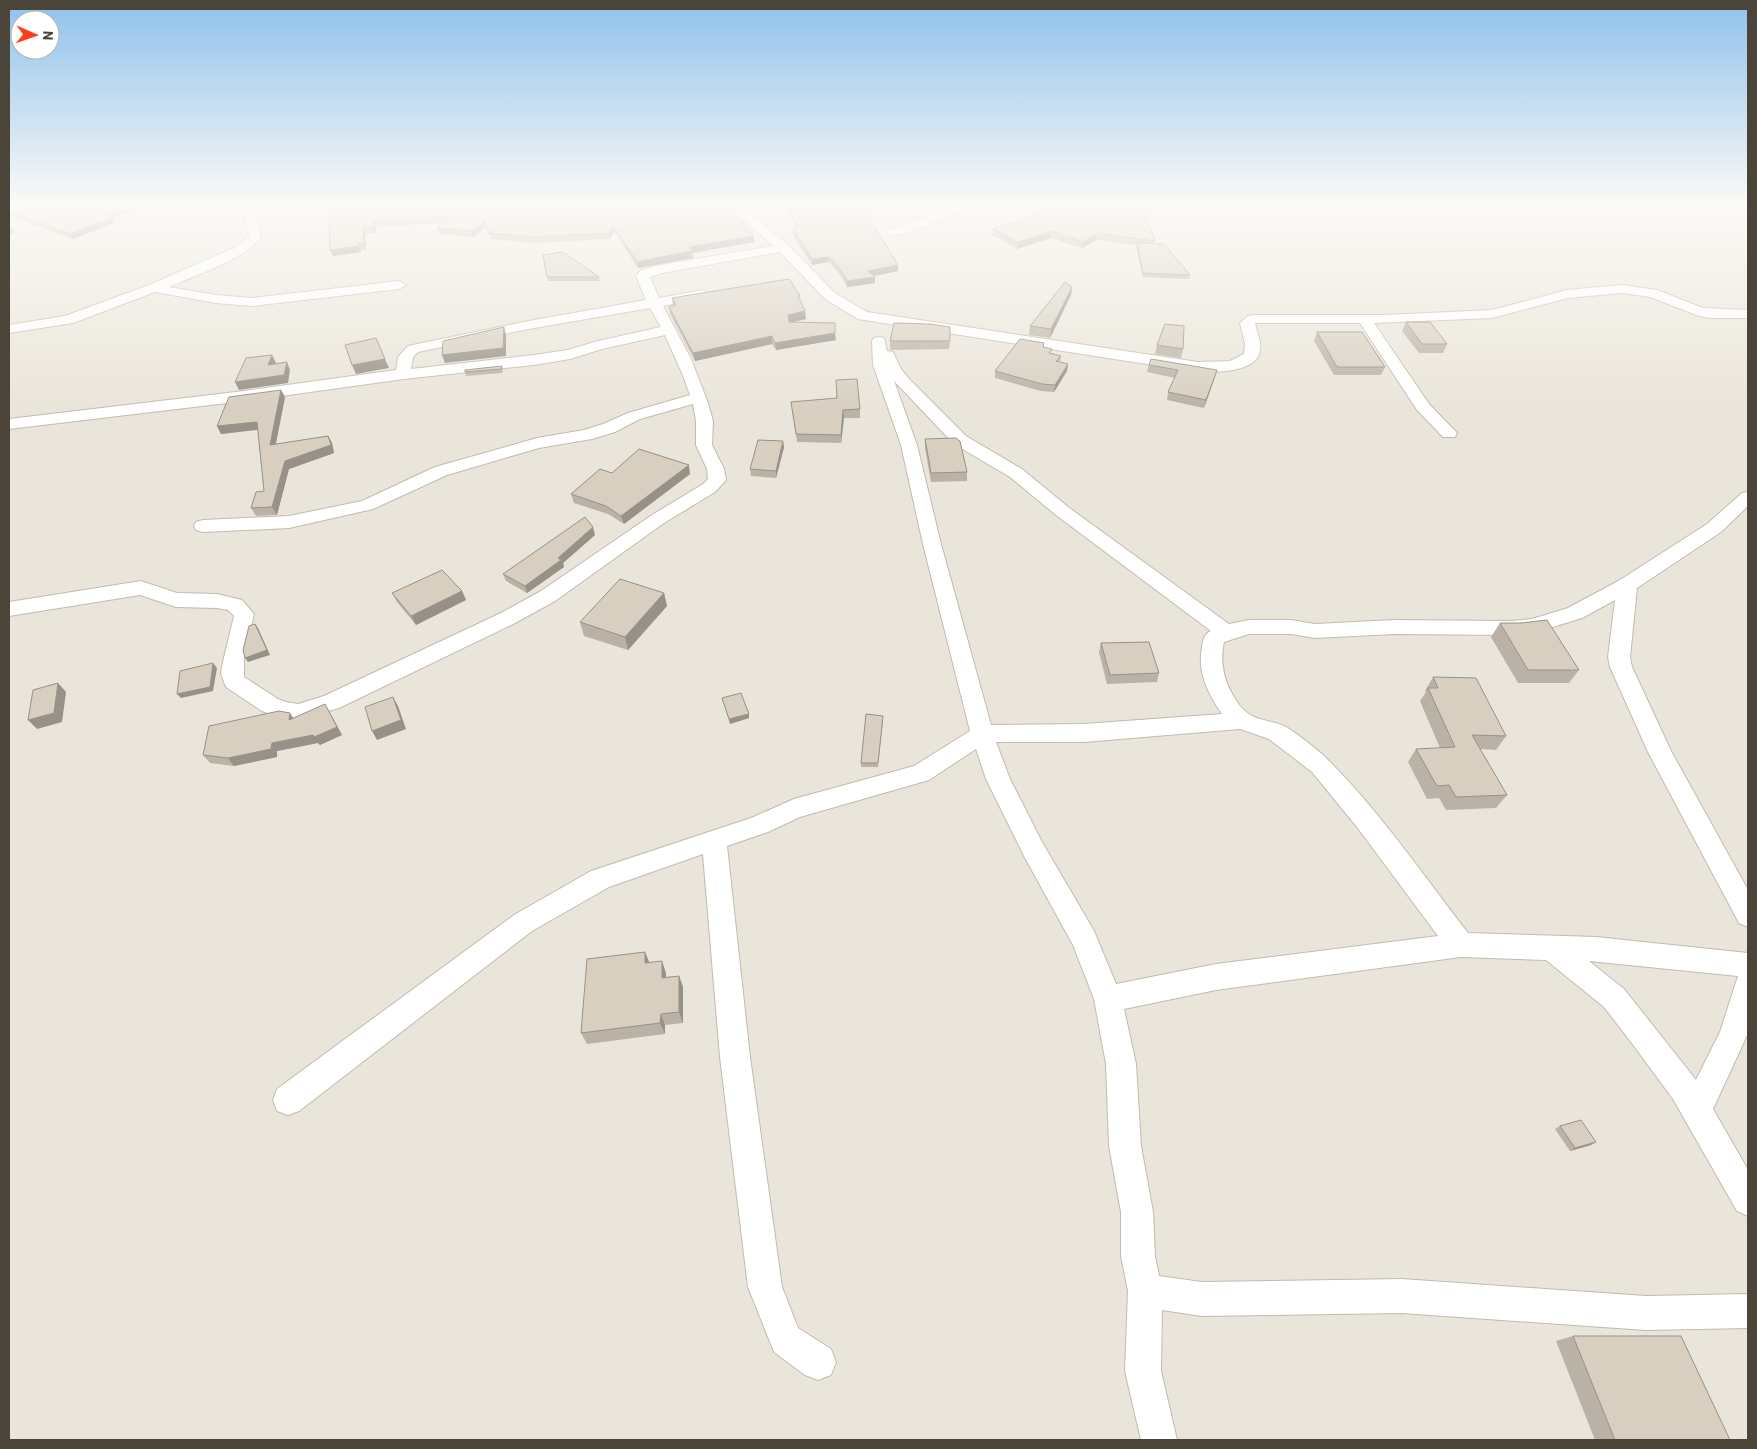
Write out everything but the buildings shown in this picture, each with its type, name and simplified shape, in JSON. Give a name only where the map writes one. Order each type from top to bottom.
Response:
[{"type":"street","points":[[9,329],[68,320],[187,274]]},
{"type":"street","points":[[9,609],[141,588],[176,600],[235,605],[244,614],[244,627],[231,667],[234,681],[270,704],[284,710],[298,712],[323,705],[508,618],[548,596],[658,518],[709,488],[717,480],[717,471],[704,447],[705,420],[698,398],[680,348],[654,302],[643,276],[647,274]]},
{"type":"street","points":[[792,278],[808,275],[830,296],[863,316],[1116,356],[1213,368],[1243,362],[1251,356],[1253,350],[1247,323],[1254,319],[1364,319],[1492,314],[1567,294],[1622,289],[1652,294],[1705,313],[1748,314]]},
{"type":"street","points":[[154,288],[216,299],[251,302],[399,285]]},
{"type":"street","points":[[404,374],[403,360],[406,353],[412,349],[523,326],[717,291]]},
{"type":"street","points":[[863,316],[894,370],[904,383],[960,440],[1016,473],[1062,511],[1226,632]]},
{"type":"street","points":[[1364,319],[1423,406],[1449,433]]},
{"type":"street","points":[[9,424],[554,357],[670,330]]},
{"type":"street","points":[[879,341],[881,365],[909,445],[982,734],[998,779],[1033,849],[1084,940],[1108,999],[1121,1064],[1125,1146],[1137,1212],[1138,1256],[1145,1291],[1144,1372],[1159,1440]]},
{"type":"street","points":[[203,526],[289,522],[350,510],[367,505],[441,470],[537,443],[586,435],[609,428],[634,416],[698,398]]},
{"type":"street","points":[[1240,721],[1224,702],[1212,678],[1210,655],[1214,638],[1226,632],[1249,627],[1291,627],[1316,631],[1394,626],[1512,628],[1533,626],[1575,613],[1627,585],[1714,528],[1748,497]]},
{"type":"street","points":[[1627,585],[1619,657],[1621,666],[1660,752],[1748,915]]},
{"type":"street","points":[[288,1100],[523,923],[600,879],[759,825],[794,809],[921,773],[982,734],[1084,733],[1240,721],[1277,733],[1320,766],[1366,820],[1461,945]]},
{"type":"street","points":[[714,839],[735,1057],[764,1287],[786,1340],[818,1362]]},
{"type":"street","points":[[1108,999],[1216,977],[1461,945],[1596,950],[1748,965]]},
{"type":"street","points":[[1552,948],[1614,998],[1684,1088],[1748,1200]]},
{"type":"street","points":[[1696,1109],[1720,1067],[1742,1014],[1748,984]]},
{"type":"street","points":[[1145,1291],[1202,1299],[1402,1296],[1646,1313],[1748,1311]]},
{"type":"shaded area","points":[[9,274],[1748,274],[1748,1440],[9,1440]]}]
